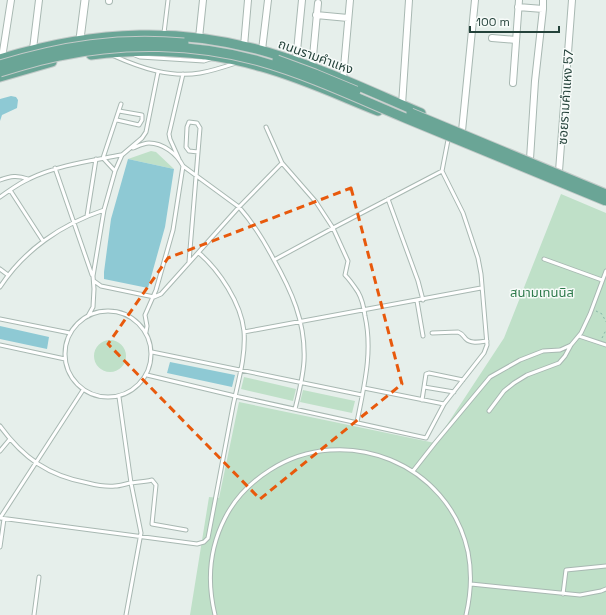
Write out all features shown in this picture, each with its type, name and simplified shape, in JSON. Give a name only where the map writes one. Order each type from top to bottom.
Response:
[{"type":"main road","name":"ถนนรามคำแหง","points":[[1,60],[35,49],[80,39],[120,35],[163,35],[199,38],[244,46],[296,61],[343,79],[606,190]]},
{"type":"main road","name":"ถนนรามคำแหง","points":[[1,60],[58,49],[114,42],[172,42],[230,48],[259,55],[315,74],[606,194]]},
{"type":"main road","name":"ถนนรามคำแหง","points":[[0,72],[59,56],[115,48],[172,48],[201,50],[228,55],[270,65],[315,81],[606,201]]},
{"type":"main road","points":[[35,49],[42,64]]},
{"type":"main road","points":[[0,77],[62,59],[129,52],[182,53],[216,57],[262,66],[320,87],[606,205]]},
{"type":"main road","points":[[304,81],[310,66]]},
{"type":"main road","points":[[320,87],[324,72]]},
{"type":"main road","points":[[347,98],[352,84]]},
{"type":"main road","points":[[361,104],[366,89]]},
{"type":"street","points":[[1,60],[11,0]]},
{"type":"street","points":[[35,49],[39,0]]},
{"type":"street","points":[[80,39],[85,0]]},
{"type":"street","points":[[199,38],[203,0]]},
{"type":"street","points":[[244,46],[248,0]]},
{"type":"street","points":[[262,50],[268,0]]},
{"type":"street","points":[[296,61],[302,0]]},
{"type":"street","points":[[343,79],[350,0]]},
{"type":"street","points":[[402,105],[410,0]]},
{"type":"street","points":[[462,130],[475,0]]},
{"type":"street","points":[[530,159],[535,81],[543,0]]},
{"type":"street","name":"ซอยรามคำแหง 57","points":[[559,171],[572,0]]},
{"type":"street","points":[[310,66],[318,3]]},
{"type":"street","points":[[512,83],[518,3],[542,9]]},
{"type":"street","points":[[316,14],[348,18]]},
{"type":"street","points":[[492,38],[516,40]]},
{"type":"lane","points":[[163,35],[168,0]]},
{"type":"lane","points":[[108,53],[138,66],[158,72],[183,74],[207,72],[241,62]]},
{"type":"lane","points":[[93,276],[104,210],[115,171],[122,155],[142,138],[146,132],[158,72]]},
{"type":"lane","points":[[183,74],[169,134],[170,139],[183,166],[239,207],[256,228],[286,279],[301,322],[304,354],[301,382],[295,408]]},
{"type":"lane","points":[[103,158],[121,104]]},
{"type":"lane","points":[[116,120],[140,125],[142,120],[142,115],[119,111]]},
{"type":"lane","points":[[189,262],[198,152],[200,126],[195,122],[189,122],[187,127],[186,147],[189,151],[198,152]]},
{"type":"lane","points":[[266,127],[282,163],[316,202],[333,228],[348,261],[345,275],[359,293],[368,328],[369,350],[364,388],[357,422]]},
{"type":"lane","points":[[147,375],[426,438],[444,404],[484,353],[487,342],[481,274],[471,236],[463,213],[442,171],[448,140]]},
{"type":"lane","points":[[131,148],[148,143],[162,146],[180,160]]},
{"type":"lane","points":[[0,197],[28,179],[55,168],[122,155]]},
{"type":"lane","points":[[103,158],[115,171]]},
{"type":"lane","points":[[87,216],[96,159]]},
{"type":"lane","points":[[94,281],[101,286],[154,297],[161,294],[239,207],[282,163]]},
{"type":"lane","points":[[146,332],[147,326],[145,315],[154,297],[173,230],[183,166]]},
{"type":"lane","points":[[55,168],[93,276],[93,307],[88,316]]},
{"type":"lane","points":[[274,260],[442,171]]},
{"type":"lane","points":[[0,180],[10,176],[19,176],[28,179]]},
{"type":"lane","points":[[10,190],[43,242]]},
{"type":"lane","points":[[388,200],[418,281],[423,300]]},
{"type":"lane","points":[[0,287],[8,275],[27,255],[43,242],[87,216],[104,210]]},
{"type":"lane","points":[[1,518],[197,544],[204,542],[208,538],[241,370],[244,332],[240,313],[229,291],[215,269],[199,252]]},
{"type":"lane","points":[[544,259],[602,280]]},
{"type":"lane","points":[[0,269],[8,275]]},
{"type":"lane","points":[[489,411],[504,391],[514,383],[559,363],[579,336],[606,271]]},
{"type":"lane","points":[[244,332],[482,288]]},
{"type":"lane","points":[[417,301],[423,336]]},
{"type":"lane","points":[[106,311],[119,312],[140,324],[146,332],[152,352],[151,364],[147,375],[140,385],[130,392],[119,397],[106,398],[94,396],[83,390],[74,381],[68,370],[65,359],[65,346],[76,325],[88,316],[106,311]]},
{"type":"lane","points":[[0,319],[70,334]]},
{"type":"lane","points":[[432,333],[458,332],[462,333],[469,342],[487,342]]},
{"type":"lane","points":[[579,336],[606,344]]},
{"type":"lane","points":[[0,345],[65,359]]},
{"type":"lane","points":[[413,471],[490,377],[520,360],[543,351],[560,350],[571,345]]},
{"type":"lane","points":[[152,352],[362,395]]},
{"type":"lane","points":[[422,400],[426,375],[428,373],[463,380]]},
{"type":"lane","points":[[424,387],[454,392]]},
{"type":"lane","points":[[364,388],[444,404]]},
{"type":"lane","points":[[0,547],[1,518],[83,390]]},
{"type":"lane","points":[[119,397],[131,483],[141,533],[126,615]]},
{"type":"lane","points":[[0,426],[17,447],[36,463],[48,471],[76,481],[116,486],[152,480],[156,483],[152,524],[186,530]]},
{"type":"lane","points":[[0,451],[10,439]]},
{"type":"lane","points":[[215,615],[211,599],[210,576],[212,553],[219,531],[229,510],[243,492],[260,476],[280,464],[301,455],[324,450],[347,449],[370,453],[392,460],[413,471],[438,493],[448,506],[463,535],[468,551],[471,584],[466,615]]},
{"type":"lane","points":[[563,594],[566,570],[606,566]]},
{"type":"lane","points":[[34,615],[39,577]]},
{"type":"lane","points":[[471,584],[580,595],[606,589]]},
{"type":"path","points":[[591,310],[602,314],[606,322]]},
{"type":"path","points":[[599,342],[606,330]]},
{"type":"highlighted area","points":[[351,188],[402,384],[260,499],[108,344],[168,258]]},
{"type":"green space","points":[[151,151],[156,152],[174,169],[128,159]]},
{"type":"green space","name":"สนามเทนนิส","points":[[561,194],[606,213],[606,615],[190,615],[209,497],[219,498],[239,402],[435,443],[504,338]]},
{"type":"green space","points":[[110,340],[119,343],[123,347],[126,356],[123,365],[119,369],[110,372],[101,369],[97,365],[94,356],[97,347],[101,343]]},
{"type":"green space","points":[[244,377],[296,389],[293,401],[241,389]]},
{"type":"green space","points":[[303,390],[355,401],[352,413],[300,402]]},
{"type":"water","points":[[11,96],[16,97],[18,100],[17,108],[2,115],[0,121],[0,99]]},
{"type":"water","points":[[128,159],[174,169],[165,227],[148,288],[104,279],[111,219]]},
{"type":"water","points":[[0,326],[49,337],[47,349],[0,339]]},
{"type":"water","points":[[170,362],[235,375],[232,387],[167,373]]}]
